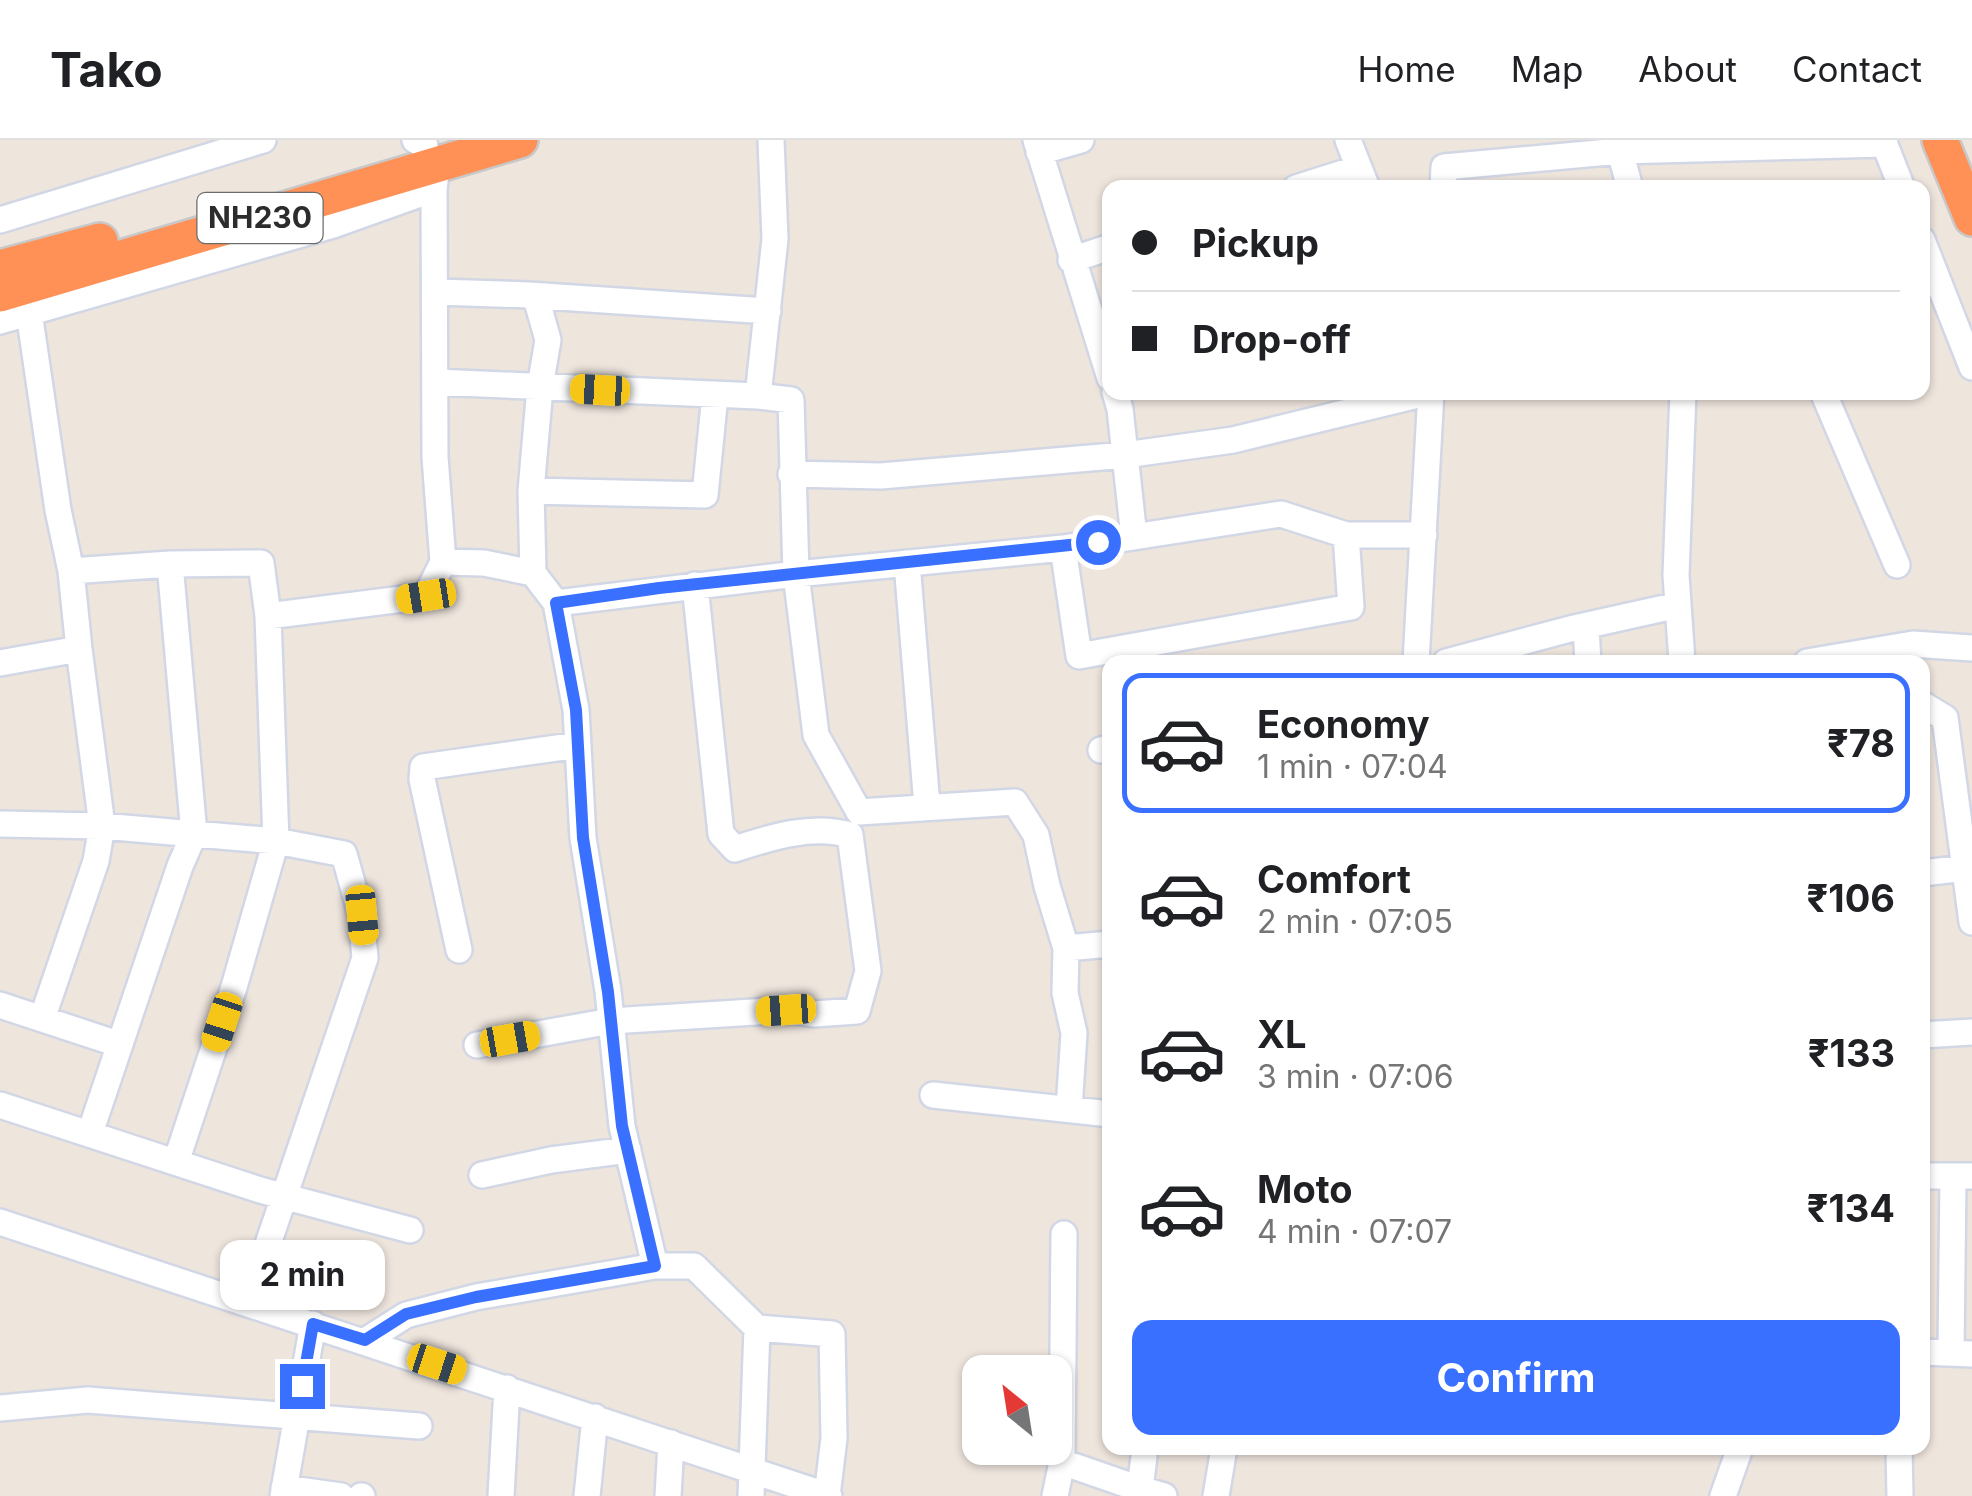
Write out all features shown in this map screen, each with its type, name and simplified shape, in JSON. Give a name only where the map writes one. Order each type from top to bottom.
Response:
[{"type":"highway","name":"NH230","points":[[0,268],[218,208],[431,156],[520,140]]},
{"type":"highway","points":[[1940,140],[1972,218]]},
{"type":"highway","name":"NH230","points":[[0,294],[431,156]]},
{"type":"street","points":[[0,220],[263,140]]},
{"type":"street","points":[[758,396],[775,240],[772,140]]},
{"type":"street","points":[[1081,140],[1037,146],[1102,351]]},
{"type":"street","points":[[1348,140],[1363,178]]},
{"type":"street","points":[[1443,180],[1444,168],[1620,151],[1884,142],[1899,180]]},
{"type":"street","points":[[1620,151],[1628,180]]},
{"type":"street","points":[[268,616],[426,596],[442,562],[435,457],[437,292],[431,156]]},
{"type":"street","points":[[0,321],[333,225],[431,156]]},
{"type":"street","points":[[1071,260],[1102,250]]},
{"type":"street","points":[[42,1019],[96,861],[102,826],[72,571],[58,510],[30,319],[56,278]]},
{"type":"street","points":[[437,292],[529,294],[768,311]]},
{"type":"street","points":[[529,294],[536,302],[548,340],[531,491],[534,573],[556,603],[576,710],[583,838],[628,1150],[655,1266]]},
{"type":"street","points":[[1933,300],[1972,367]]},
{"type":"street","points":[[436,382],[791,400],[796,574],[816,735],[859,812],[1015,802],[1036,835],[1066,948],[1065,993],[1074,1033],[1069,1110]]},
{"type":"street","points":[[531,491],[705,495],[715,394]]},
{"type":"street","points":[[1117,400],[1134,537]]},
{"type":"street","points":[[792,474],[882,476],[1125,454],[1234,440],[1397,400]]},
{"type":"street","points":[[1416,655],[1430,400]]},
{"type":"street","points":[[1682,655],[1676,574],[1683,400]]},
{"type":"street","points":[[1826,400],[1897,565]]},
{"type":"street","points":[[556,603],[1063,548],[1281,514],[1346,535],[1424,535]]},
{"type":"street","points":[[1063,548],[1079,656],[1350,607],[1346,535]]},
{"type":"street","points":[[442,562],[484,563],[534,573]]},
{"type":"street","points":[[72,571],[260,563],[268,616],[276,841],[234,988],[176,1162]]},
{"type":"street","points":[[907,563],[926,806]]},
{"type":"street","points":[[90,1133],[194,834],[170,564]]},
{"type":"street","points":[[476,1044],[611,1021],[786,1010],[814,1014],[858,1011],[868,971],[850,836],[828,828],[735,849],[721,834],[695,585]]},
{"type":"street","points":[[1472,655],[1678,606]]},
{"type":"street","points":[[1586,628],[1588,655]]},
{"type":"street","points":[[1848,655],[1913,644],[1972,648]]},
{"type":"street","points":[[0,662],[79,649]]},
{"type":"street","points":[[1930,709],[1944,718],[1972,922]]},
{"type":"street","points":[[459,950],[422,779],[423,767],[578,745]]},
{"type":"street","points":[[0,824],[102,826],[276,841],[344,854],[362,915],[365,958],[248,1303]]},
{"type":"street","points":[[1930,872],[1966,868]]},
{"type":"street","points":[[1066,948],[1102,945]]},
{"type":"street","points":[[0,1005],[118,1044]]},
{"type":"street","points":[[1930,1035],[1972,1032]]},
{"type":"street","points":[[932,1095],[1102,1113]]},
{"type":"street","points":[[0,1104],[283,1196],[410,1230]]},
{"type":"street","points":[[482,1174],[628,1150]]},
{"type":"street","points":[[1930,1176],[1962,1177],[1961,1353],[1930,1352]]},
{"type":"street","points":[[0,1222],[671,1442],[753,1483],[828,1496],[834,1438],[832,1334],[758,1328],[694,1266],[655,1266],[476,1297],[406,1314],[365,1340]]},
{"type":"street","points":[[1063,1355],[1064,1234]]},
{"type":"street","points":[[313,1324],[283,1492],[341,1496]]},
{"type":"street","points":[[753,1483],[758,1328]]},
{"type":"street","points":[[501,1496],[508,1388]]},
{"type":"street","points":[[0,1408],[88,1400],[419,1426]]},
{"type":"street","points":[[587,1496],[596,1417]]},
{"type":"street","points":[[668,1496],[671,1442]]},
{"type":"street","points":[[1071,1465],[1152,1492],[1146,1455]]},
{"type":"street","points":[[1216,1496],[1223,1455]]},
{"type":"street","points":[[1723,1496],[1738,1455]]},
{"type":"street","points":[[1899,1455],[1900,1496]]},
{"type":"street","points":[[1056,1496],[1061,1465]]},
{"type":"route","points":[[302,1386],[313,1324],[365,1340],[406,1314],[476,1297],[655,1266],[622,1126],[608,992],[583,838],[576,710],[556,603],[659,588],[1098,542]]}]
